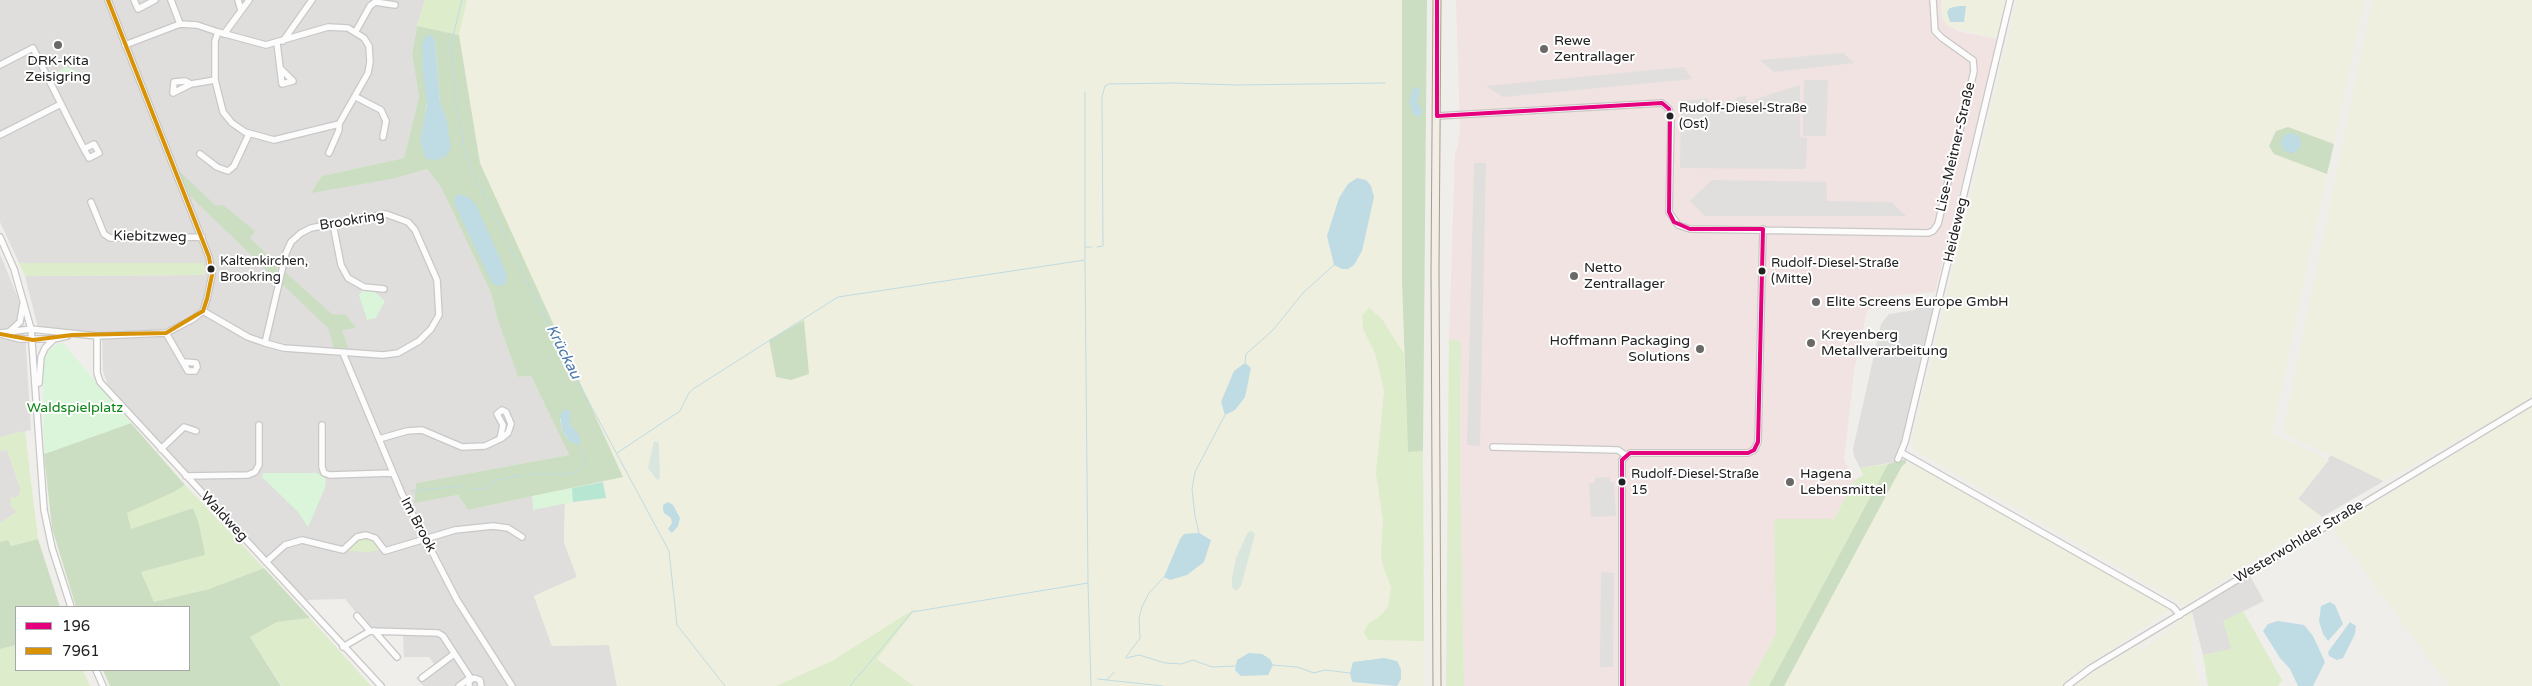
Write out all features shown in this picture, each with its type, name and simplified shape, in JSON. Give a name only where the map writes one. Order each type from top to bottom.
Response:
[{"type":"main road","points":[[1437,0],[1435,270],[1437,686]]},
{"type":"street","points":[[1,333],[32,329],[72,335],[97,336],[166,333],[180,328],[202,311],[212,275],[209,257],[108,0]]},
{"type":"street","points":[[134,0],[138,9],[155,0]]},
{"type":"street","points":[[171,0],[180,24]]},
{"type":"street","points":[[238,0],[241,10]]},
{"type":"street","points":[[249,0],[215,41],[215,80],[223,112],[232,123],[249,134],[274,140],[339,124]]},
{"type":"street","points":[[302,0],[306,9]]},
{"type":"street","points":[[280,68],[280,42],[312,0]]},
{"type":"street","name":"Lise-Meitner-Straße","points":[[1762,229],[1928,233],[1936,228],[1974,65],[1970,58],[1935,31],[1933,0]]},
{"type":"street","name":"Heideweg","points":[[1898,459],[1902,452],[2010,0]]},
{"type":"street","points":[[356,31],[370,6],[375,2],[395,4]]},
{"type":"street","points":[[125,44],[180,24],[197,25],[250,42],[266,44],[280,42],[328,27],[340,26],[356,31],[369,46],[370,62],[368,73],[339,124],[340,130],[329,153]]},
{"type":"street","points":[[0,65],[33,48],[84,149]]},
{"type":"street","points":[[191,84],[215,80]]},
{"type":"street","points":[[356,97],[381,110],[386,122],[383,137]]},
{"type":"street","points":[[1437,116],[1662,103],[1669,109],[1670,116],[1669,212],[1674,222],[1690,228],[1762,229],[1758,442],[1754,450],[1748,453],[1630,453],[1625,455]]},
{"type":"street","points":[[0,136],[61,104]]},
{"type":"street","points":[[200,154],[217,167],[228,171],[232,169],[249,134]]},
{"type":"street","name":"Kiebitzweg","points":[[91,202],[104,234],[110,238],[202,237]]},
{"type":"street","name":"Brookring","points":[[202,311],[235,331],[265,343],[284,348],[383,355],[398,353],[415,345],[431,329],[439,315],[440,290],[420,241],[408,222],[386,214],[311,228],[300,233],[291,242],[286,253],[265,343]]},
{"type":"street","points":[[333,224],[341,264],[348,278],[364,287],[384,289]]},
{"type":"street","points":[[0,237],[23,294],[32,329],[38,402]]},
{"type":"street","points":[[1,333],[15,328],[20,322],[23,294]]},
{"type":"street","points":[[1,333],[20,339],[33,340],[54,339],[72,335]]},
{"type":"street","points":[[166,333],[184,362]]},
{"type":"street","name":"Waldweg","points":[[97,336],[97,373],[100,382],[381,686]]},
{"type":"street","points":[[54,339],[45,348],[41,357],[38,402],[38,459],[44,510],[52,548],[71,606]]},
{"type":"street","name":"Im Brook","points":[[343,353],[392,473],[424,538],[465,614],[512,686]]},
{"type":"street","name":"Westerwohlder Straße","points":[[2067,686],[2078,677],[2180,614],[2532,402]]},
{"type":"street","points":[[379,439],[407,431],[422,430],[462,447],[485,446],[500,439],[508,433],[511,424],[503,410],[497,414],[504,425],[500,439]]},
{"type":"street","points":[[186,476],[248,475],[255,472],[259,465],[259,425]]},
{"type":"street","points":[[322,425],[322,467],[324,473],[330,475],[392,473]]},
{"type":"street","points":[[161,448],[184,428],[196,431]]},
{"type":"street","points":[[1493,447],[1618,450],[1625,455]]},
{"type":"street","points":[[1902,452],[2174,606],[2180,614]]},
{"type":"street","points":[[1622,686],[1622,465],[1625,455]]},
{"type":"street","points":[[266,562],[285,545],[298,540],[311,541],[343,550],[357,537],[366,535],[375,538],[385,550],[455,530],[493,526],[508,528],[522,537]]},
{"type":"street","points":[[357,616],[397,657]]},
{"type":"street","points":[[343,647],[372,631],[438,633],[443,636],[470,678],[469,686]]},
{"type":"street","points":[[422,678],[454,654]]},
{"type":"street","points":[[96,671],[103,686]]},
{"type":"street","points":[[459,686],[470,678],[478,678],[481,686]]},
{"type":"shaded area","points":[[0,0],[425,0],[417,26],[412,54],[419,97],[404,158],[322,176],[396,178],[427,169],[442,189],[491,293],[498,321],[518,377],[531,376],[569,455],[416,483],[414,502],[458,495],[468,510],[572,488],[573,502],[565,503],[564,542],[577,577],[534,596],[552,646],[609,644],[617,686],[423,686],[416,678],[434,664],[429,657],[404,657],[403,635],[375,636],[345,599],[305,600],[109,388],[103,371],[102,334],[38,328],[25,276],[205,275],[203,263],[19,263],[0,222]]},
{"type":"shaded area","points":[[1456,0],[1941,0],[1942,19],[1957,31],[1998,39],[1935,292],[1889,296],[1867,311],[1854,371],[1844,460],[1855,480],[1834,519],[1774,519],[1776,634],[1748,686],[1464,686],[1460,455],[1461,341],[1449,340],[1455,154],[1460,131]]},
{"type":"shaded area","points":[[1843,53],[1854,63],[1774,72],[1760,60]]},
{"type":"shaded area","points":[[1684,67],[1692,79],[1503,97],[1486,86]]},
{"type":"shaded area","points":[[1804,80],[1828,80],[1826,136],[1803,136]]},
{"type":"shaded area","points":[[1800,85],[1800,137],[1807,138],[1806,169],[1680,168],[1681,101],[1708,98],[1709,106],[1736,102],[1737,97],[1746,96],[1746,102],[1754,102],[1755,99]]},
{"type":"shaded area","points":[[1474,163],[1486,163],[1480,446],[1467,445]]},
{"type":"shaded area","points":[[1712,180],[1826,182],[1827,201],[1891,202],[1906,216],[1705,216],[1690,201]]},
{"type":"shaded area","points":[[0,254],[18,298],[25,332],[31,430],[0,437]]},
{"type":"shaded area","points":[[1935,305],[1899,454],[1895,462],[1860,468],[1853,449],[1881,324],[1889,314],[1915,310],[1918,306]]},
{"type":"shaded area","points":[[654,441],[658,442],[659,446],[660,478],[657,480],[648,468]]},
{"type":"shaded area","points":[[7,449],[20,487],[20,494],[15,498],[17,512],[0,523],[0,451]]},
{"type":"shaded area","points":[[2331,455],[2384,481],[2322,517],[2298,499]]},
{"type":"shaded area","points":[[1610,477],[1610,482],[1614,482],[1616,516],[1591,517],[1589,483],[1595,482],[1595,478]]},
{"type":"shaded area","points":[[1252,531],[1255,534],[1253,542],[1241,586],[1236,591],[1232,587],[1232,579],[1236,558],[1248,532]]},
{"type":"shaded area","points":[[1601,572],[1614,573],[1613,667],[1600,667]]},
{"type":"shaded area","points":[[2250,576],[2264,601],[2224,621],[2232,649],[2203,655],[2192,612]]},
{"type":"green space","points":[[425,0],[467,0],[459,35],[417,26]]},
{"type":"green space","points":[[468,0],[1402,0],[1402,281],[1408,452],[1423,451],[1425,686],[1397,686],[1401,679],[1397,661],[1384,658],[1353,662],[1350,673],[1353,682],[1377,686],[914,686],[876,659],[915,609],[832,661],[776,686],[617,686],[609,645],[552,646],[534,596],[577,577],[564,542],[565,503],[606,498],[603,482],[623,476],[480,163],[459,35]],"holes":[[[1374,197],[1369,215],[1331,253],[1328,247]],[[654,441],[658,442],[660,478],[653,475],[648,468]],[[1180,539],[1204,562],[1187,575],[1169,567]]]},
{"type":"green space","points":[[1402,0],[1427,0],[1423,451],[1408,452],[1402,281]]},
{"type":"green space","points":[[1941,0],[2007,0],[1998,39],[1949,27],[1942,19]]},
{"type":"green space","points":[[2017,0],[2365,0],[2334,144],[2288,127],[2274,154],[2327,174],[2272,434],[2329,460],[2298,499],[2322,517],[2185,605],[1914,450],[1912,442]]},
{"type":"green space","points":[[2372,0],[2532,0],[2532,399],[2384,481],[2283,432]]},
{"type":"green space","points":[[417,26],[459,35],[480,163],[623,477],[468,510],[458,495],[414,503],[416,483],[569,455],[531,376],[518,377],[498,321],[491,293],[442,189],[427,169],[396,178],[311,193],[322,176],[404,158],[419,97],[412,54]],"holes":[[[435,41],[440,103],[446,117],[420,141]],[[570,412],[570,424],[579,436],[569,441],[562,430],[560,419]]]},
{"type":"green space","points":[[66,67],[77,71],[76,77],[58,86],[52,75]]},
{"type":"green space","points":[[2288,127],[2334,144],[2327,174],[2274,154],[2269,146],[2276,131]]},
{"type":"green space","points":[[179,171],[216,206],[223,205],[255,231],[250,238],[278,265],[275,278],[189,195]]},
{"type":"green space","points":[[19,263],[204,263],[205,275],[25,276]]},
{"type":"green space","points":[[285,272],[332,314],[346,315],[356,328],[342,330],[349,350],[334,349],[328,328],[282,284]]},
{"type":"green space","points":[[363,290],[375,292],[385,301],[376,318],[367,320],[359,295]]},
{"type":"green space","points":[[1369,308],[1382,319],[1404,354],[1408,452],[1423,451],[1424,641],[1369,640],[1364,633],[1368,624],[1379,617],[1388,607],[1391,587],[1383,566],[1381,554],[1383,520],[1376,474],[1384,391],[1375,353],[1363,329],[1362,315]]},
{"type":"green space","points":[[804,320],[809,374],[791,380],[776,377],[769,340]]},
{"type":"green space","points":[[1449,340],[1461,341],[1460,455],[1464,686],[1446,686]]},
{"type":"green space","name":"Waldspielplatz","points":[[62,342],[131,423],[44,454],[43,367],[46,354],[51,348]]},
{"type":"green space","points":[[2532,407],[2532,686],[2449,686],[2333,528]]},
{"type":"green space","points":[[131,423],[185,485],[174,492],[127,513],[131,529],[193,508],[199,524],[205,555],[141,572],[154,602],[209,589],[264,568],[310,618],[277,622],[250,637],[281,686],[110,686],[103,671],[190,671],[190,606],[76,606],[52,528],[44,454]]},
{"type":"green space","points":[[25,431],[38,539],[11,546],[8,541],[0,542],[0,523],[17,512],[12,508],[10,502],[11,497],[15,498],[20,494],[20,487],[7,449],[0,451],[0,437]]},
{"type":"green space","points":[[1906,459],[1906,463],[1902,466],[1784,686],[1769,686],[1888,464]]},
{"type":"green space","points":[[1906,463],[1914,464],[2171,609],[2071,676],[2062,686],[1784,686],[1902,465]]},
{"type":"green space","points":[[1888,464],[1769,686],[1748,686],[1776,634],[1774,519],[1834,519],[1855,480],[1863,475],[1860,468]]},
{"type":"green space","points":[[263,473],[317,473],[326,479],[325,488],[308,527],[298,512],[262,477]]},
{"type":"green space","points":[[603,482],[606,498],[573,502],[572,488]]},
{"type":"green space","points":[[185,485],[264,568],[209,589],[154,602],[141,572],[204,555],[193,508],[131,530],[127,513],[174,492]]},
{"type":"green space","points":[[572,488],[573,502],[533,510],[532,496]]},
{"type":"green space","points":[[358,538],[373,540],[381,550],[369,552],[348,551]]},
{"type":"green space","points":[[38,539],[60,606],[15,606],[15,645],[0,649],[0,542],[8,540],[11,546]]},
{"type":"green space","points":[[916,608],[877,659],[914,686],[776,686],[832,661]]},
{"type":"green space","points":[[2243,611],[2282,680],[2278,686],[2208,686],[2203,655],[2231,649],[2223,621]]},
{"type":"green space","points":[[2192,612],[2193,660],[2200,686],[2073,686],[2137,645],[2140,652]]},
{"type":"green space","points":[[310,618],[371,686],[282,686],[250,637],[277,622]]},
{"type":"green space","points":[[15,645],[15,671],[83,671],[90,686],[0,686],[0,649]]},
{"type":"water","points":[[1966,6],[1964,22],[1950,22],[1947,12],[1950,8]]},
{"type":"water","points":[[432,35],[435,41],[440,102],[446,117],[451,147],[447,155],[438,160],[426,159],[420,141],[427,104],[423,77],[422,45],[426,36]]},
{"type":"water","points":[[1418,87],[1420,92],[1417,102],[1423,112],[1418,117],[1413,114],[1409,102],[1413,88]]},
{"type":"water","points":[[2291,133],[2298,136],[2301,143],[2298,150],[2291,153],[2284,150],[2281,143],[2284,136]]},
{"type":"water","points":[[1357,178],[1366,180],[1371,186],[1374,197],[1362,251],[1354,265],[1348,269],[1342,269],[1334,265],[1327,236],[1339,198],[1348,184]]},
{"type":"water","points":[[459,194],[468,197],[476,204],[505,270],[507,278],[504,285],[496,286],[491,281],[454,203],[455,197]]},
{"type":"water","points":[[1245,363],[1251,368],[1245,397],[1235,410],[1225,415],[1221,402],[1234,371]]},
{"type":"water","points":[[566,409],[570,412],[570,424],[579,435],[581,442],[578,445],[569,441],[562,430],[560,414]]},
{"type":"water","points":[[668,502],[673,505],[680,518],[678,526],[672,533],[668,529],[672,523],[671,518],[664,513],[663,509],[663,505]]},
{"type":"water","points":[[1199,533],[1211,540],[1204,562],[1187,575],[1170,580],[1164,577],[1180,539],[1184,534]]},
{"type":"water","points":[[2330,602],[2335,605],[2343,624],[2328,641],[2323,634],[2319,621],[2321,606]]},
{"type":"water","points":[[2278,621],[2304,625],[2313,636],[2325,662],[2313,686],[2298,686],[2290,669],[2280,658],[2263,631],[2268,624]]},
{"type":"water","points":[[2350,622],[2356,626],[2355,634],[2343,658],[2337,660],[2329,656],[2328,652]]},
{"type":"water","points":[[1249,653],[1262,654],[1270,659],[1273,665],[1268,675],[1241,676],[1235,670],[1237,660]]},
{"type":"water","points":[[1384,658],[1397,661],[1401,669],[1401,679],[1397,686],[1352,682],[1350,673],[1353,662]]},
{"type":"waterway","name":"Krückau","points":[[462,0],[451,44],[456,103],[464,148],[471,169],[561,350],[669,551],[677,625],[725,686]]},
{"type":"waterway","points":[[1097,247],[1103,246],[1102,97],[1105,86],[1109,84],[1173,83],[1236,85],[1385,83]]},
{"type":"waterway","points":[[617,453],[680,411],[693,389],[838,297],[1085,260],[1085,92]]},
{"type":"waterway","points":[[1086,247],[1092,247]]},
{"type":"waterway","points":[[1085,261],[1088,583]]},
{"type":"waterway","points":[[1245,363],[1246,354],[1273,330],[1303,293],[1334,265]]},
{"type":"waterway","points":[[1199,533],[1192,489],[1195,472],[1225,415]]},
{"type":"waterway","points":[[529,474],[571,474],[579,471],[584,466],[585,459],[578,445]]},
{"type":"waterway","points":[[471,489],[483,489],[497,480],[523,475]]},
{"type":"waterway","points":[[411,491],[462,486]]},
{"type":"waterway","points":[[1126,657],[1140,638],[1139,618],[1142,607],[1149,593],[1164,577]]},
{"type":"waterway","points":[[850,686],[912,612],[1088,583],[1091,686]]},
{"type":"waterway","points":[[1126,658],[1139,655],[1165,663],[1181,664],[1193,660],[1212,667],[1235,666]]},
{"type":"waterway","points":[[1273,665],[1297,667],[1314,673],[1325,670],[1350,673]]},
{"type":"waterway","points":[[1098,679],[1107,680],[1114,672]]},
{"type":"waterway","points":[[1107,680],[1163,686]]},
{"type":"transit line","name":"7961","points":[[0,334],[33,340],[72,335],[166,333],[203,311],[207,299],[212,275],[209,257],[108,0]]},
{"type":"transit line","name":"196","points":[[1437,0],[1437,116]]},
{"type":"transit line","name":"196","points":[[1437,116],[1662,103],[1669,109],[1670,116],[1669,212],[1674,222],[1690,229],[1763,229]]},
{"type":"transit line","name":"196","points":[[1622,686],[1622,460],[1630,453],[1748,453],[1754,450],[1758,442],[1763,229]]},
{"type":"place","name":"DRK-Kita Zeisigring","points":[[58,45]]},
{"type":"place","name":"Rewe Zentrallager","points":[[1544,49]]},
{"type":"place","name":"Rudolf-Diesel-Straße (Ost)","points":[[1670,116]]},
{"type":"place","name":"Kaltenkirchen, Brookring","points":[[211,269]]},
{"type":"place","name":"Rudolf-Diesel-Straße (Mitte)","points":[[1762,271]]},
{"type":"place","name":"Netto Zentrallager","points":[[1574,276]]},
{"type":"place","name":"Elite Screens Europe GmbH","points":[[1816,302]]},
{"type":"place","name":"Kreyenberg Metallverarbeitung","points":[[1811,343]]},
{"type":"place","name":"Hoffmann Packaging Solutions","points":[[1700,349]]},
{"type":"place","name":"Rudolf-Diesel-Straße 15","points":[[1622,482]]},
{"type":"place","name":"Hagena Lebensmittel","points":[[1790,482]]}]
